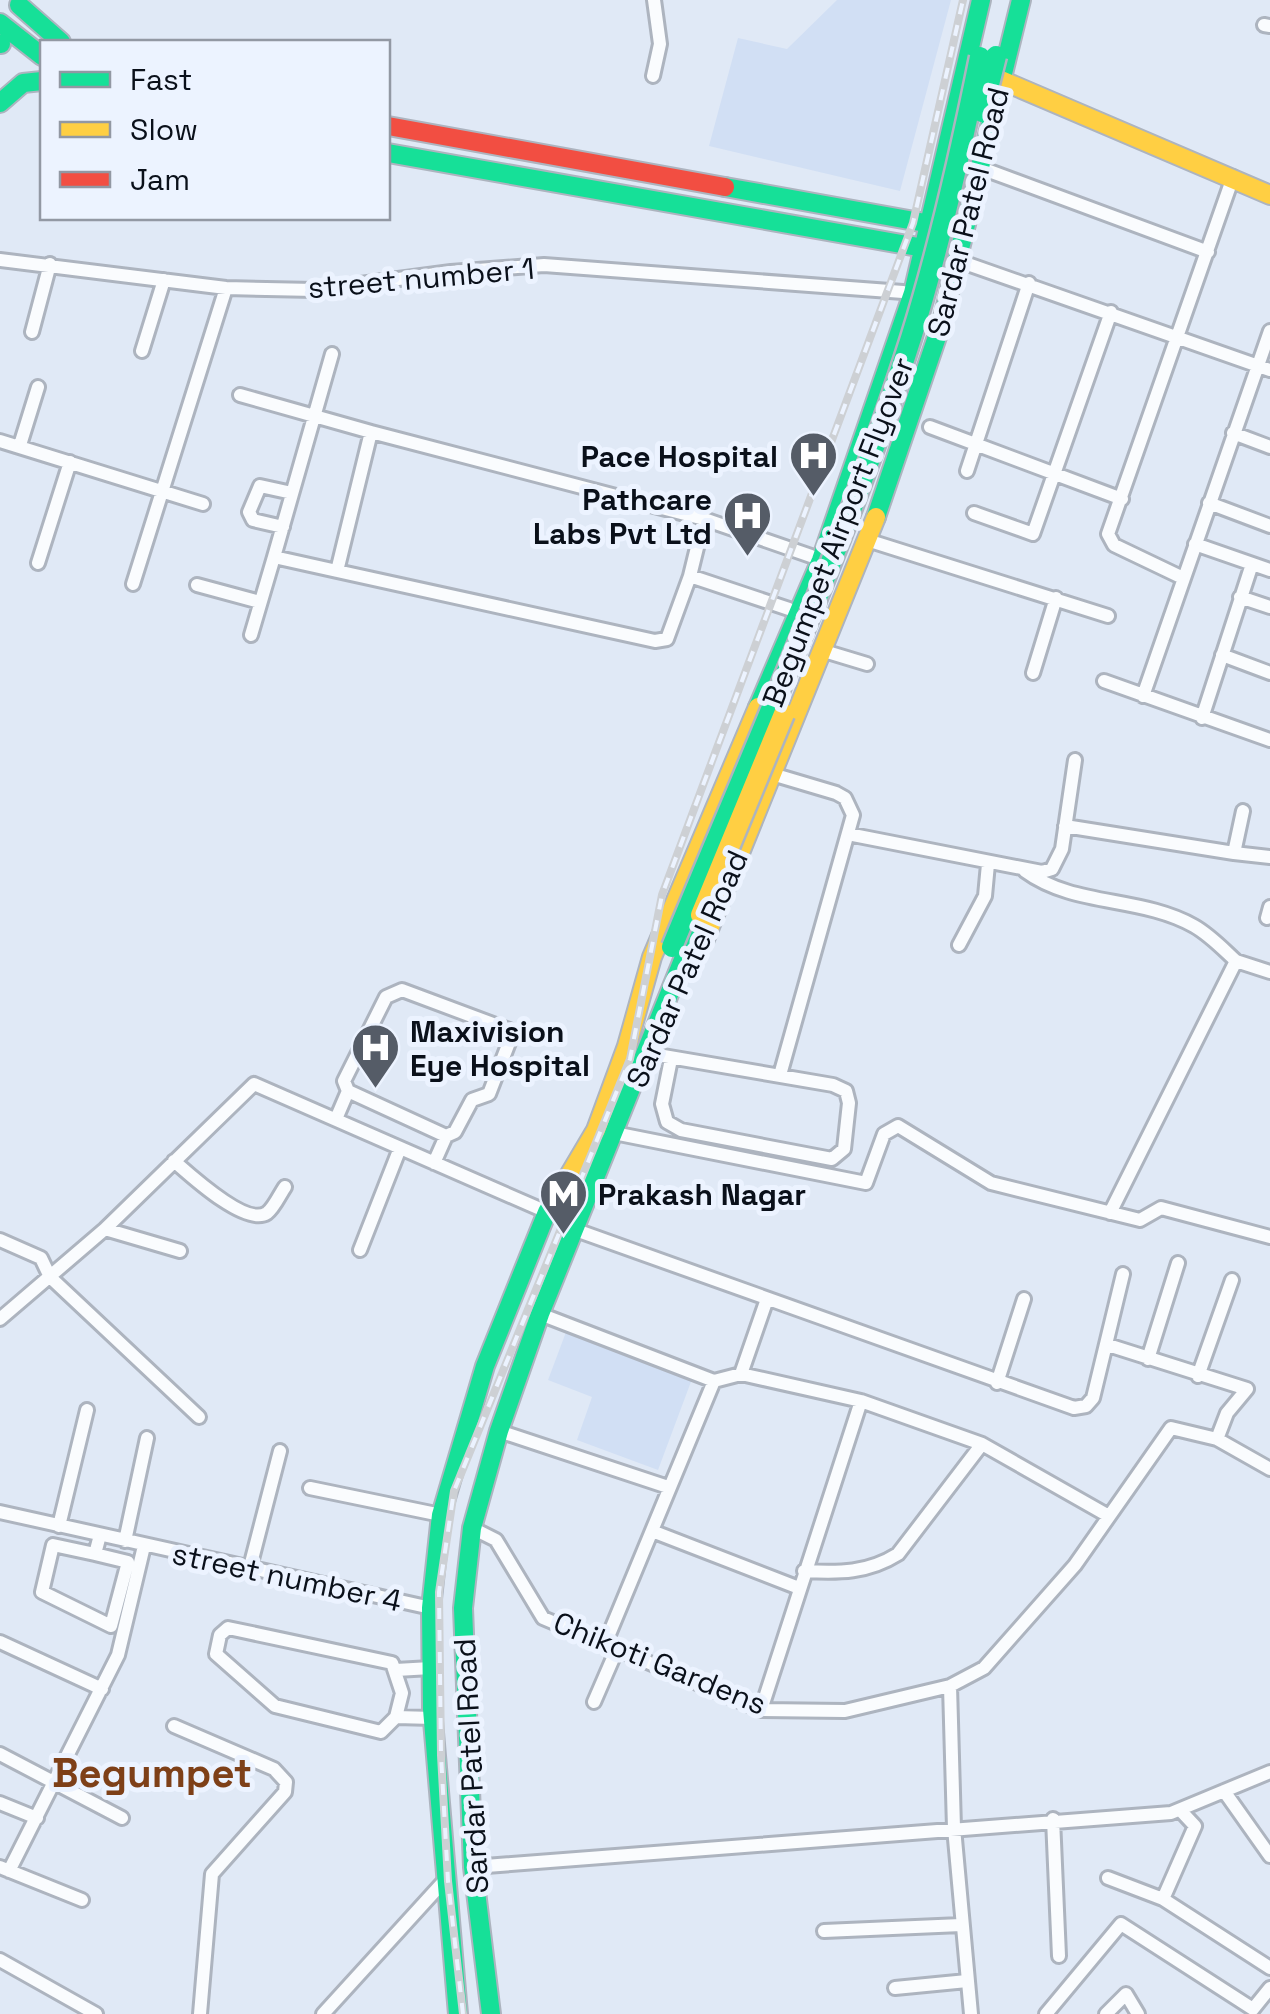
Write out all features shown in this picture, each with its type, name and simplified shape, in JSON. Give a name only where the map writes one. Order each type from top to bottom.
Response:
[{"type":"main road","name":"Sardar Patel Road","points":[[491,2014],[473,1867],[463,1608],[472,1528],[499,1431],[540,1314],[614,1134],[637,1049],[652,957],[820,560],[890,351],[940,174],[981,0]]},
{"type":"main road","name":"Begumpet Airport Flyover","points":[[679,957],[812,612],[911,338],[956,174],[992,0]]},
{"type":"main road","name":"Begumpet Airport Flyover","points":[[637,1049],[836,586],[893,429],[950,242],[1007,0]]},
{"type":"main road","name":"Sardar Patel Road","points":[[679,957],[701,950],[867,540],[929,366],[959,261],[1020,0]]},
{"type":"main road","points":[[40,55],[1,37],[19,3],[59,40]]},
{"type":"main road","points":[[1001,80],[1270,195]]},
{"type":"main road","points":[[0,103],[24,83],[40,81]]},
{"type":"main road","points":[[390,126],[926,224]]},
{"type":"main road","points":[[496,175],[500,148]]},
{"type":"main road","points":[[390,153],[920,248]]},
{"type":"main road","points":[[940,174],[963,166],[971,176],[962,219],[964,240]]},
{"type":"main road","points":[[791,226],[797,200]]},
{"type":"main road","points":[[890,351],[929,366]]},
{"type":"main road","name":"Sardar Patel Road","points":[[458,2014],[433,1718],[431,1608],[441,1515],[485,1366],[547,1212],[596,1130],[637,1049]]},
{"type":"street","points":[[653,76],[660,44],[654,0]]},
{"type":"street","points":[[981,168],[1208,252]]},
{"type":"street","points":[[1183,578],[1110,540],[1232,177]]},
{"type":"street","name":"street number 1","points":[[0,260],[226,288],[316,290],[451,272],[544,266],[904,292]]},
{"type":"street","points":[[959,261],[1264,368]]},
{"type":"street","points":[[32,332],[50,264]]},
{"type":"street","points":[[142,351],[164,280]]},
{"type":"street","points":[[967,471],[1028,283]]},
{"type":"street","points":[[133,584],[226,288]]},
{"type":"street","points":[[974,513],[1033,534],[1111,312]]},
{"type":"street","points":[[1143,696],[1233,433],[1264,368],[1270,331]]},
{"type":"street","points":[[252,635],[332,354]]},
{"type":"street","points":[[20,445],[38,387]]},
{"type":"street","points":[[240,395],[704,519],[811,556]]},
{"type":"street","points":[[930,428],[1122,499]]},
{"type":"street","points":[[337,571],[371,432]]},
{"type":"street","points":[[1233,433],[1270,447]]},
{"type":"street","points":[[0,440],[203,504]]},
{"type":"street","points":[[38,563],[70,462]]},
{"type":"street","points":[[283,528],[253,520],[249,512],[260,486],[292,493]]},
{"type":"street","points":[[1208,503],[1270,526]]},
{"type":"street","points":[[274,557],[655,641],[667,638],[690,576],[704,519]]},
{"type":"street","points":[[867,540],[1108,616]]},
{"type":"street","points":[[1195,544],[1270,570]]},
{"type":"street","points":[[1202,718],[1252,564]]},
{"type":"street","points":[[690,576],[790,609]]},
{"type":"street","points":[[197,585],[260,602]]},
{"type":"street","points":[[1240,597],[1270,607]]},
{"type":"street","points":[[1032,673],[1056,598]]},
{"type":"street","points":[[824,651],[867,664]]},
{"type":"street","points":[[1222,655],[1270,674]]},
{"type":"street","points":[[1104,681],[1270,740]]},
{"type":"street","points":[[848,834],[1025,871],[1052,869],[1062,849],[1076,760]]},
{"type":"street","points":[[772,774],[845,798],[852,815],[780,1076]]},
{"type":"street","points":[[1234,852],[1243,811]]},
{"type":"street","points":[[1065,826],[1270,857]]},
{"type":"street","points":[[959,945],[984,896],[988,864]]},
{"type":"street","points":[[1025,871],[1065,892],[1170,915],[1196,926],[1236,962],[1270,972]]},
{"type":"street","points":[[1110,1212],[1236,962]]},
{"type":"street","points":[[434,1162],[446,1136],[455,1132],[472,1100],[489,1094],[510,1040],[509,1030],[402,990],[386,996],[344,1082],[348,1091],[446,1136]]},
{"type":"street","points":[[637,1049],[846,1091],[849,1103],[844,1148],[832,1159],[681,1130],[667,1122],[662,1104],[672,1059]]},
{"type":"street","points":[[0,1319],[104,1230],[254,1084],[547,1212]]},
{"type":"street","points":[[336,1119],[348,1091]]},
{"type":"street","points":[[614,1134],[866,1183],[884,1134],[898,1126],[991,1183],[1140,1220],[1160,1208],[1270,1237]]},
{"type":"street","points":[[360,1250],[400,1148]]},
{"type":"street","points":[[174,1161],[222,1202],[260,1215],[269,1212],[285,1187]]},
{"type":"street","points":[[573,1228],[1074,1408],[1086,1406],[1093,1398],[1123,1274]]},
{"type":"street","points":[[104,1230],[180,1251]]},
{"type":"street","points":[[0,1240],[42,1258],[50,1277],[199,1417]]},
{"type":"street","points":[[1148,1359],[1178,1263]]},
{"type":"street","points":[[1198,1376],[1232,1280]]},
{"type":"street","points":[[998,1383],[1024,1298]]},
{"type":"street","points":[[741,1374],[767,1299]]},
{"type":"street","points":[[540,1314],[714,1380],[741,1374],[861,1401],[982,1444],[1108,1515]]},
{"type":"street","points":[[1108,1345],[1248,1389],[1227,1414],[1217,1439],[1270,1469]]},
{"type":"street","points":[[594,1702],[668,1488],[714,1380]]},
{"type":"street","points":[[761,1710],[861,1401]]},
{"type":"street","points":[[58,1526],[87,1410]]},
{"type":"street","name":"Chikoti Gardens","points":[[472,1528],[496,1540],[543,1618],[761,1710],[845,1711],[950,1686],[984,1668],[1075,1565],[1171,1428],[1217,1439]]},
{"type":"street","points":[[499,1431],[668,1488]]},
{"type":"street","points":[[125,1541],[147,1438]]},
{"type":"street","points":[[804,1571],[852,1572],[879,1566],[898,1554],[982,1444]]},
{"type":"street","points":[[250,1568],[280,1452]]},
{"type":"street","points":[[310,1488],[441,1515]]},
{"type":"street","name":"street number 4","points":[[0,1512],[431,1608]]},
{"type":"street","points":[[652,1531],[799,1588]]},
{"type":"street","points":[[95,1554],[100,1536]]},
{"type":"street","points":[[52,1545],[95,1554],[128,1562],[111,1626],[42,1592],[52,1545]]},
{"type":"street","name":"street number 4","points":[[4,1870],[37,1818],[118,1655],[144,1546]]},
{"type":"street","points":[[228,1628],[392,1663],[402,1693],[396,1717],[381,1732],[275,1706],[216,1654],[220,1635],[228,1628]]},
{"type":"street","points":[[0,1642],[102,1690]]},
{"type":"street","points":[[396,1670],[432,1668]]},
{"type":"street","points":[[950,1686],[954,1828],[970,2014]]},
{"type":"street","points":[[396,1717],[433,1718]]},
{"type":"street","points":[[174,1726],[274,1770],[286,1782],[285,1792],[212,1874],[200,2014]]},
{"type":"street","points":[[0,1754],[55,1779],[122,1818]]},
{"type":"street","points":[[473,1867],[1053,1818],[1181,1812],[1270,1772]]},
{"type":"street","points":[[1224,1791],[1270,1856]]},
{"type":"street","points":[[0,1803],[37,1818]]},
{"type":"street","points":[[1163,1900],[1196,1826],[1181,1812]]},
{"type":"street","points":[[1053,1818],[1059,1956]]},
{"type":"street","points":[[4,1870],[82,1900]]},
{"type":"street","points":[[323,2014],[446,1878]]},
{"type":"street","points":[[1108,1878],[1163,1900],[1270,1968]]},
{"type":"street","points":[[1046,2014],[1121,1924],[1253,2009],[1270,1988]]},
{"type":"street","points":[[824,1931],[962,1926]]},
{"type":"street","points":[[0,1960],[95,2014]]},
{"type":"street","points":[[895,1988],[968,1981]]},
{"type":"street","points":[[1106,2014],[1126,1994],[1138,2014]]},
{"type":"shaded area","points":[[837,0],[951,0],[900,191],[709,146],[738,38],[787,49]]},
{"type":"shaded area","points":[[566,1332],[692,1379],[658,1470],[577,1440],[592,1397],[548,1380]]},
{"type":"railway","points":[[463,2014],[448,1881],[441,1755],[439,1592],[454,1491],[630,1059],[662,895],[913,223],[963,0]]},
{"type":"traffic: fast","points":[[758,707],[821,560],[913,293],[981,0]]},
{"type":"traffic: fast","points":[[876,517],[942,322],[1021,0]]},
{"type":"traffic: fast","points":[[19,5],[59,40]]},
{"type":"traffic: fast","points":[[0,23],[40,54]]},
{"type":"traffic: fast","points":[[982,112],[996,56]]},
{"type":"traffic: fast","points":[[672,947],[798,645],[885,416],[931,268],[980,57]]},
{"type":"traffic: fast","points":[[0,103],[23,83],[40,81]]},
{"type":"traffic: fast","points":[[390,153],[924,248]]},
{"type":"traffic: fast","points":[[725,187],[931,224]]},
{"type":"traffic: fast","points":[[491,2014],[473,1867],[463,1608],[472,1528],[499,1431],[540,1314],[701,915]]},
{"type":"traffic: fast","points":[[458,2014],[432,1709],[431,1608],[441,1515],[485,1366],[547,1212],[561,1189]]},
{"type":"traffic: slow","points":[[1001,80],[1270,195]]},
{"type":"traffic: slow","points":[[705,939],[876,517]]},
{"type":"traffic: slow","points":[[561,1189],[596,1130],[627,1046],[652,957],[758,707]]},
{"type":"traffic: slow","points":[[701,915],[784,714]]},
{"type":"traffic: jam","points":[[390,126],[725,187]]},
{"type":"place","name":"Pace Hospital","points":[[813,498]]},
{"type":"place","name":"Pathcare Labs Pvt Ltd","points":[[747,558]]},
{"type":"place","name":"Maxivision Eye Hospital","points":[[375,1090]]},
{"type":"place","name":"Prakash Nagar","points":[[563,1236]]},
{"type":"district","name":"Begumpet","points":[[152,1773]]}]
